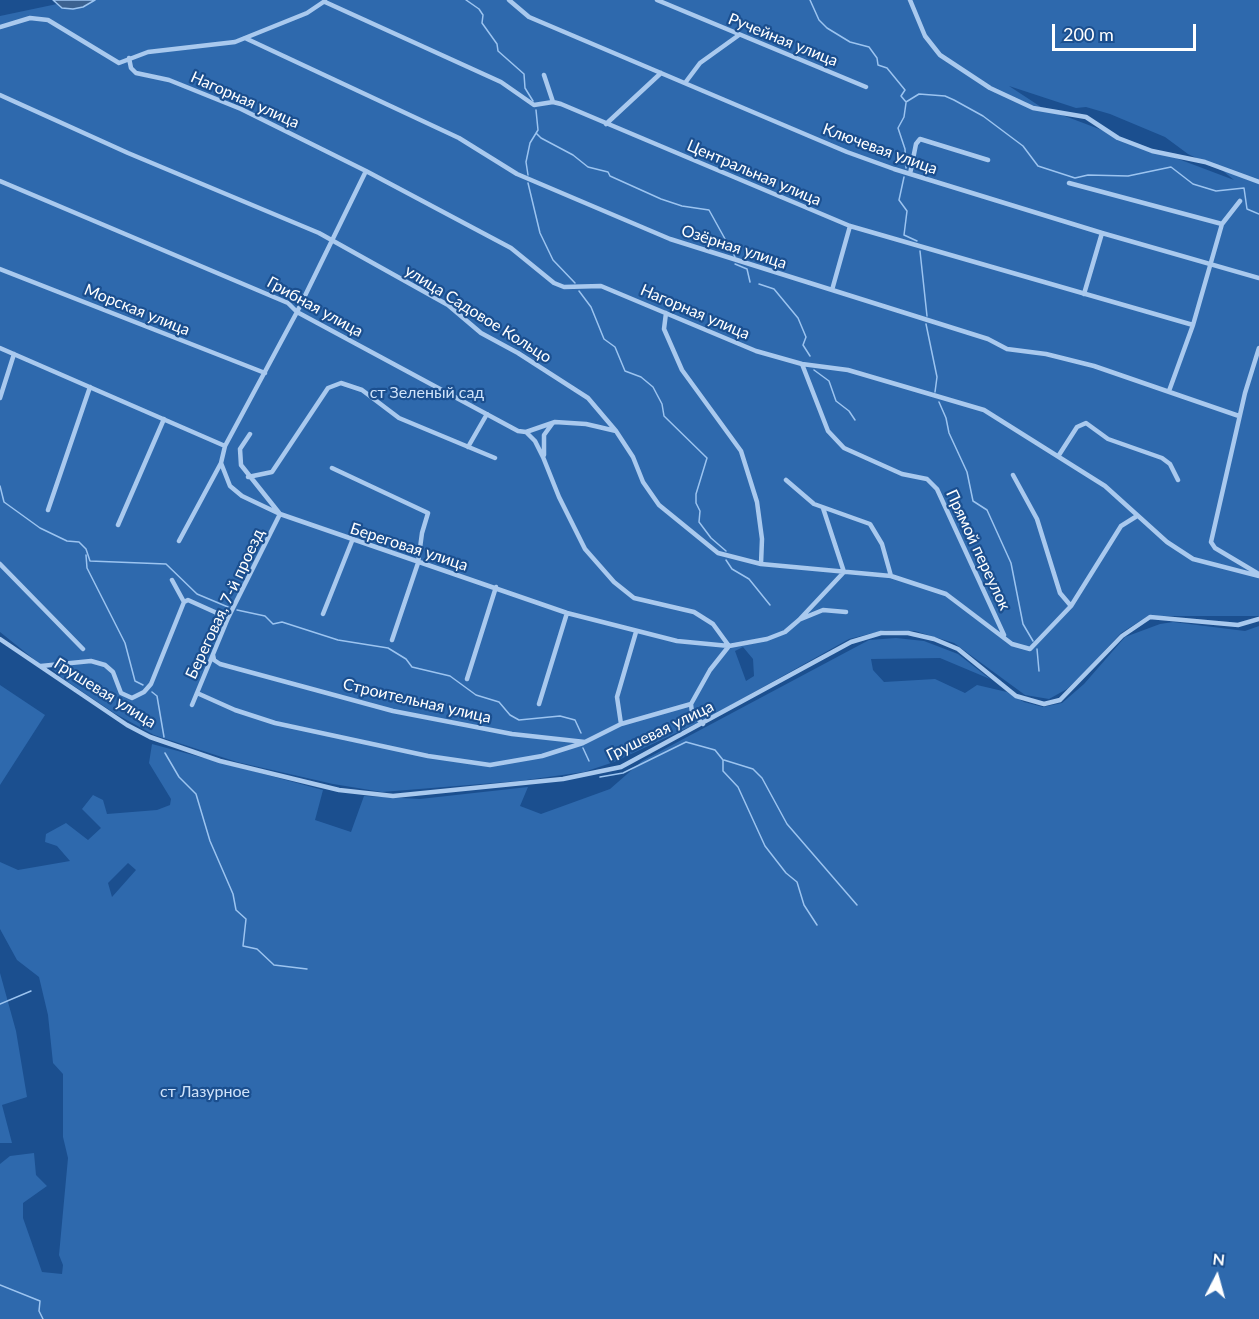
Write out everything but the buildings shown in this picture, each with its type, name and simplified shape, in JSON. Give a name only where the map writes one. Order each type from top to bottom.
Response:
[{"type":"street","name":"Ключевая улица","points":[[509,0],[529,17],[847,152],[910,174],[1102,233],[1211,262],[1259,278]]},
{"type":"street","name":"Ручейная улица","points":[[657,0],[866,87]]},
{"type":"street","points":[[910,0],[925,36],[940,55],[990,88],[1033,108],[1086,117],[1118,138],[1152,151],[1205,162],[1259,182]]},
{"type":"street","name":"Нагорная улица","points":[[0,27],[15,20],[43,18],[68,31],[106,58],[119,63],[148,52],[221,44],[245,38],[307,13],[325,1]]},
{"type":"street","name":"Центральная улица","points":[[325,1],[501,82],[534,105],[553,102],[850,226],[1193,325]]},
{"type":"street","points":[[685,83],[700,63],[739,35]]},
{"type":"street","name":"Озёрная улица","points":[[245,38],[459,138],[517,174],[670,239],[988,339],[1007,349],[1076,361],[1239,416]]},
{"type":"street","name":"Нагорная улица","points":[[129,58],[131,68],[136,73],[170,81],[241,109],[366,171],[511,248],[554,283],[564,287],[601,286],[756,351],[802,364],[848,370],[984,410],[1105,486],[1167,542],[1193,559],[1259,575]]},
{"type":"street","points":[[606,124],[661,73]]},
{"type":"street","points":[[544,75],[553,102]]},
{"type":"street","name":"улица Садовое Кольцо","points":[[0,95],[331,240],[448,305],[480,333],[518,353],[588,398],[616,431],[633,457],[643,482],[659,505],[718,553],[761,564],[891,576],[946,594],[1005,638],[1024,649],[1030,649],[1044,637],[1071,606],[1090,579],[1121,526],[1137,516]]},
{"type":"street","points":[[910,174],[916,144],[920,139],[988,160]]},
{"type":"street","points":[[179,541],[221,463],[225,446],[297,312],[366,171]]},
{"type":"street","name":"Грибная улица","points":[[0,181],[288,303],[297,312],[518,431],[526,432]]},
{"type":"street","points":[[1069,183],[1222,224]]},
{"type":"street","points":[[1169,391],[1193,325],[1222,224],[1240,201]]},
{"type":"street","points":[[832,291],[850,226]]},
{"type":"street","points":[[1084,294],[1102,233]]},
{"type":"street","name":"Морская улица","points":[[0,269],[265,373]]},
{"type":"street","points":[[666,313],[664,329],[682,370],[741,452],[757,502],[762,539],[761,564]]},
{"type":"street","points":[[0,348],[225,446]]},
{"type":"street","points":[[1259,348],[1239,416],[1211,542],[1215,548],[1259,575]]},
{"type":"street","points":[[0,399],[14,354]]},
{"type":"street","name":"Прямой переулок","points":[[802,364],[828,431],[844,448],[902,474],[927,479],[937,489],[1005,638]]},
{"type":"street","points":[[248,477],[272,472],[323,394],[337,383],[362,390],[399,418],[495,458]]},
{"type":"street","points":[[48,510],[90,387]]},
{"type":"street","points":[[468,447],[487,414]]},
{"type":"street","points":[[118,525],[164,419]]},
{"type":"street","points":[[543,457],[546,430],[555,422]]},
{"type":"street","points":[[616,431],[586,424],[555,422],[526,432],[535,441],[585,549],[614,582],[634,598],[694,612],[713,624],[729,645],[710,670],[691,704],[692,713],[703,724]]},
{"type":"street","points":[[1059,455],[1077,427],[1086,423],[1108,439],[1162,458],[1170,464],[1178,480]]},
{"type":"street","points":[[250,434],[240,449],[239,457],[248,477],[280,514]]},
{"type":"street","name":"Береговая улица","points":[[221,463],[226,481],[235,491],[280,514],[352,541],[496,587],[567,613],[677,641],[729,645],[767,639],[785,632],[844,572]]},
{"type":"street","points":[[332,468],[428,513],[422,533],[418,563],[392,640]]},
{"type":"street","points":[[1013,475],[1038,519],[1060,593],[1071,606]]},
{"type":"street","points":[[786,480],[804,498],[823,508],[870,524],[882,544],[891,576]]},
{"type":"street","points":[[823,508],[844,572]]},
{"type":"street","name":"Береговая, 7-й проезд","points":[[192,705],[228,618],[280,514]]},
{"type":"street","points":[[323,614],[352,541]]},
{"type":"street","points":[[0,564],[83,649]]},
{"type":"street","points":[[172,580],[184,602]]},
{"type":"street","points":[[467,679],[496,587]]},
{"type":"street","points":[[184,602],[188,600],[228,618]]},
{"type":"street","points":[[40,666],[91,661],[105,665],[113,672],[121,693],[132,698],[144,692],[151,684],[184,602]]},
{"type":"street","points":[[799,620],[823,610],[846,612]]},
{"type":"street","points":[[539,704],[567,613]]},
{"type":"street","name":"Грушевая улица","points":[[0,639],[127,725],[187,751],[339,790],[393,796],[591,774],[621,767],[851,642],[881,633],[908,633],[934,639],[958,649],[1016,696],[1044,704],[1060,700],[1065,696],[1122,636],[1150,616],[1238,625],[1259,619]]},
{"type":"street","points":[[621,724],[617,697],[636,632]]},
{"type":"street","name":"Строительная улица","points":[[213,655],[214,660],[220,664],[393,711],[512,734],[585,742]]},
{"type":"street","points":[[197,693],[235,710],[274,723],[428,756],[490,765],[542,756],[585,742],[621,724],[691,704]]},
{"type":"green space","name":"ст Зеленый сад","points":[[76,0],[1259,0],[1259,616],[1148,616],[1121,633],[1067,689],[1049,699],[1025,695],[954,643],[915,631],[885,630],[849,639],[704,720],[614,762],[584,772],[519,781],[382,792],[333,784],[237,762],[154,735],[114,713],[62,678],[52,669],[59,662],[41,665],[0,632],[0,16]],"holes":[[[1009,86],[1076,108],[1086,107],[1110,114],[1165,137],[1188,154],[1223,171],[1234,180],[1041,107]],[[743,647],[753,659],[754,676],[746,681],[735,651]]]},
{"type":"green space","name":"ст Лазурное","points":[[1173,622],[1245,631],[1259,626],[1259,1319],[0,1319],[0,1164],[10,1156],[34,1153],[36,1175],[47,1186],[23,1203],[23,1218],[42,1272],[62,1274],[63,1265],[59,1255],[68,1158],[63,1137],[63,1074],[53,1063],[48,1015],[39,977],[17,960],[0,929],[0,862],[18,870],[70,861],[57,846],[45,842],[46,834],[66,823],[88,840],[101,828],[82,809],[93,795],[103,800],[107,814],[157,810],[170,805],[171,799],[149,763],[152,744],[323,790],[315,820],[351,832],[364,796],[420,799],[528,787],[520,806],[541,814],[610,789],[642,761],[869,640],[896,638],[924,641],[958,654],[990,679],[940,658],[871,659],[873,670],[884,682],[935,679],[965,693],[977,685],[1007,692],[1024,702],[1043,707],[1062,703],[1084,684],[1125,637],[1160,624]],"holes":[[[128,863],[136,870],[112,897],[108,883]]]},
{"type":"green space","points":[[0,685],[45,715],[0,785]]},
{"type":"green space","points":[[0,973],[16,1031],[27,1097],[2,1105],[12,1143],[0,1143]]},
{"type":"shaded area","points":[[53,0],[95,0],[83,7],[73,9],[62,8]]},
{"type":"waterway","points":[[466,0],[479,9],[483,15],[482,23],[497,44],[498,51],[524,74],[525,88],[533,101]]},
{"type":"waterway","points":[[810,0],[819,20],[827,28],[850,42],[869,47],[877,58],[878,65],[887,68],[905,90],[901,96],[906,102],[919,94],[945,96],[954,100],[983,116],[1023,146],[1038,166],[1075,178],[1088,175],[1128,176],[1171,167],[1193,184],[1216,191],[1244,188],[1247,209],[1259,214]]},
{"type":"waterway","points":[[906,103],[904,117],[898,128],[905,149],[906,168]]},
{"type":"waterway","points":[[528,175],[526,162],[530,143],[538,130],[536,110]]},
{"type":"waterway","points":[[536,133],[573,155],[588,167],[608,172],[610,176],[661,199],[682,206],[709,210],[735,257]]},
{"type":"waterway","points":[[904,177],[899,200],[907,211],[904,235],[917,241]]},
{"type":"waterway","points":[[528,183],[540,233],[553,260],[575,283]]},
{"type":"waterway","points":[[920,251],[927,316]]},
{"type":"waterway","points":[[735,264],[747,269],[750,282]]},
{"type":"waterway","points":[[759,284],[774,289],[798,318],[806,337],[803,345],[810,356]]},
{"type":"waterway","points":[[579,291],[591,307],[604,339],[615,347],[625,371],[641,377],[653,387],[662,404],[664,416],[707,458],[696,494],[696,503],[700,511],[699,522],[711,538],[726,551]]},
{"type":"waterway","points":[[926,324],[937,377],[935,392]]},
{"type":"waterway","points":[[814,370],[829,381],[836,401],[849,411],[855,420]]},
{"type":"waterway","points":[[939,402],[949,433],[967,472],[973,501],[987,510],[1011,563],[1023,624],[1033,641]]},
{"type":"waterway","points":[[0,486],[4,502],[40,528],[67,541],[79,542],[86,549],[90,561],[166,564],[197,594],[228,607]]},
{"type":"waterway","points":[[86,555],[87,568],[125,643],[135,681],[143,685]]},
{"type":"waterway","points":[[726,560],[732,569],[749,579],[770,605]]},
{"type":"waterway","points":[[237,610],[265,616],[273,624],[282,622],[338,640],[388,648],[406,659],[412,667],[450,676],[476,695],[499,702],[510,715],[519,720],[560,716],[575,720],[581,733]]},
{"type":"waterway","points":[[1037,649],[1039,671]]},
{"type":"waterway","points":[[152,692],[157,696],[164,737]]},
{"type":"waterway","points":[[600,777],[623,773],[686,742],[715,750],[723,760],[723,771],[738,787],[765,846],[786,873],[797,882],[804,905],[817,925]]},
{"type":"waterway","points":[[583,748],[589,761]]},
{"type":"waterway","points":[[165,753],[179,777],[196,794],[210,841],[233,894],[236,910],[246,919],[243,946],[257,949],[274,965],[307,969]]},
{"type":"waterway","points":[[724,760],[753,769],[762,778],[787,824],[857,905]]},
{"type":"waterway","points":[[0,1004],[31,991]]},
{"type":"waterway","points":[[0,1285],[40,1301],[39,1311],[43,1319]]}]
